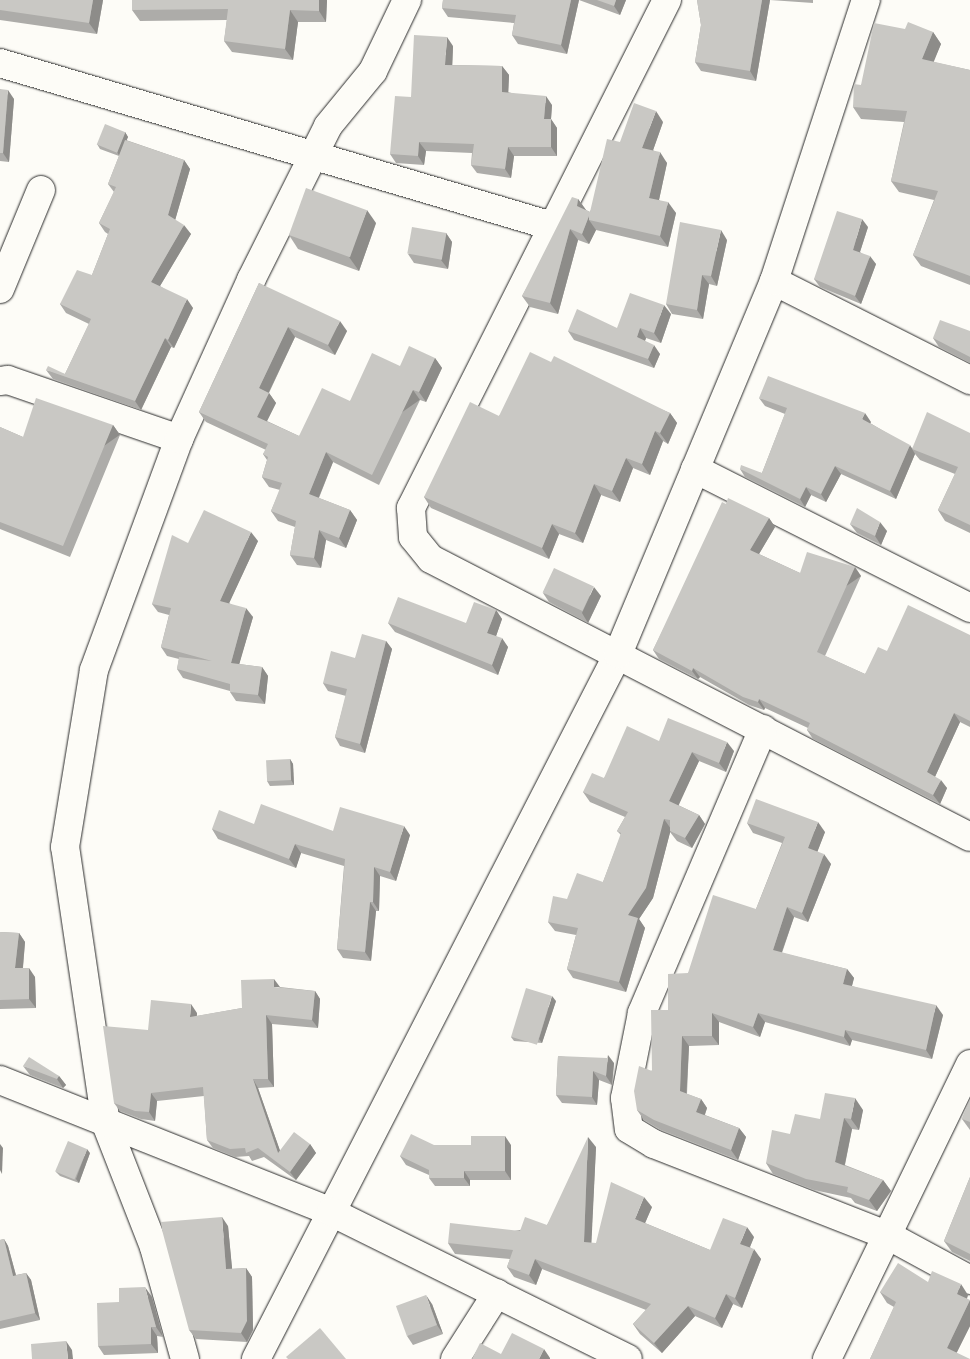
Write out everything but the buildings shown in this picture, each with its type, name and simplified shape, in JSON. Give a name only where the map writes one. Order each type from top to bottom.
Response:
[{"type":"street","points":[[185,1359],[154,1247],[106,1124],[65,847],[94,670],[179,440],[328,126],[373,72],[408,0]]},
{"type":"street","points":[[667,0],[412,508],[413,537],[431,559],[970,837]]},
{"type":"street","points":[[256,1359],[618,654],[774,281],[866,0]]},
{"type":"street","points":[[0,63],[312,158],[552,226]]},
{"type":"street","points":[[0,289],[41,190]]},
{"type":"street","points":[[774,281],[970,380]]},
{"type":"street","points":[[0,381],[8,380],[179,440]]},
{"type":"street","points":[[695,470],[970,608]]},
{"type":"street","points":[[762,729],[642,1013],[624,1098],[628,1129],[654,1144],[889,1236],[970,1280]]},
{"type":"street","points":[[828,1359],[889,1236],[970,1064]]},
{"type":"street","points":[[0,1080],[106,1124],[331,1212],[628,1359]]},
{"type":"street","points":[[455,1359],[497,1293]]}]
